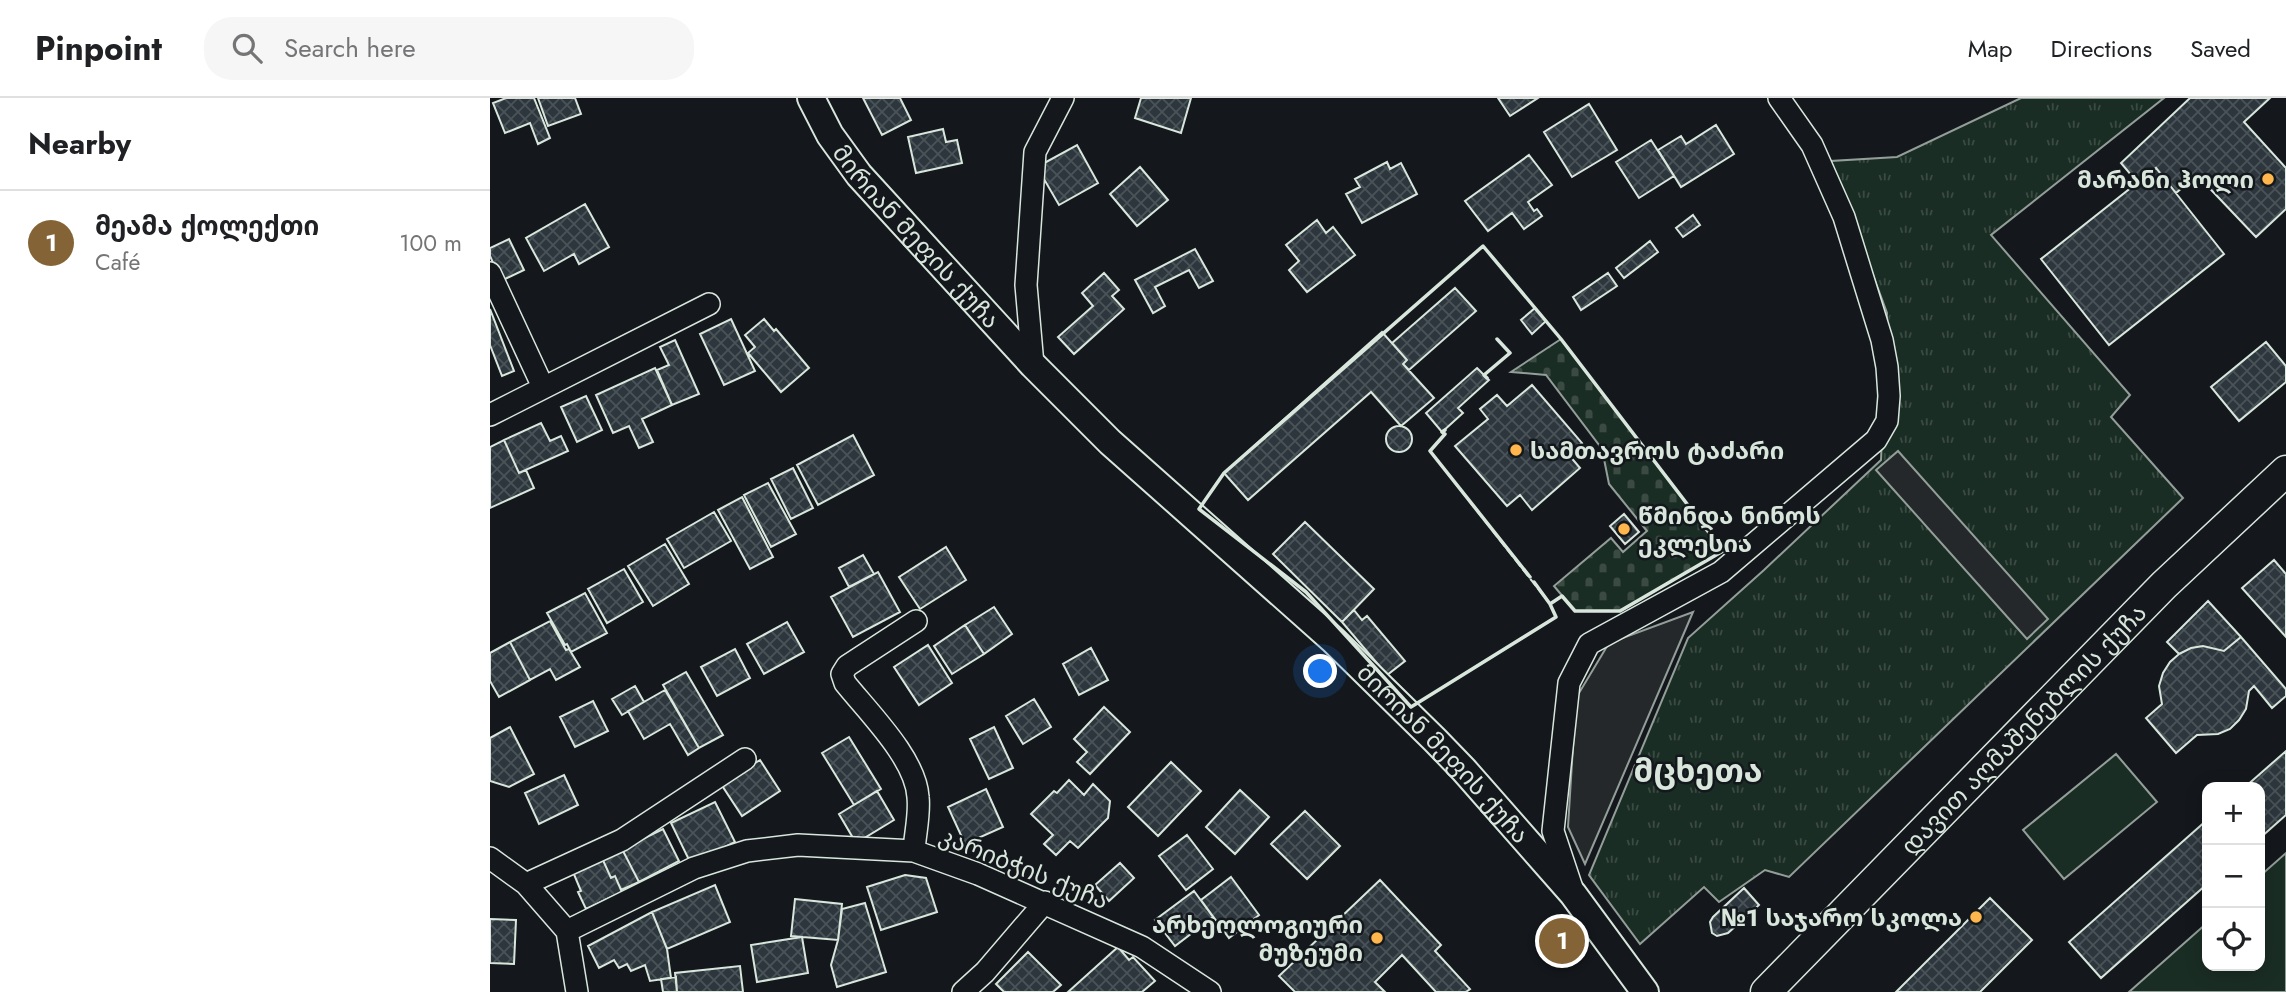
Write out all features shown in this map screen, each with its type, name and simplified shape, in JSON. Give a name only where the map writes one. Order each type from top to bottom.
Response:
[{"type":"main road","name":"დავით აღმაშენებლის ქუჩა","points":[[1766,992],[2164,585],[2286,471]]},
{"type":"street","name":"მირიან მეფის ქუჩა","points":[[811,98],[830,135],[859,175],[1033,365],[1110,442],[1334,640],[1464,770],[1573,894],[1645,992]]},
{"type":"street","name":"მირიან მეფის ქუჩა","points":[[1033,365],[1026,285],[1035,152],[1063,98]]},
{"type":"street","points":[[1573,894],[1553,831],[1569,683],[1589,644],[1721,572],[1876,440],[1886,421],[1889,396],[1882,340],[1844,218],[1812,145],[1779,98]]},
{"type":"street","points":[[490,273],[543,387]]},
{"type":"street","points":[[490,415],[709,304]]},
{"type":"street","points":[[914,851],[919,797],[915,776],[903,755],[845,683],[842,674],[847,666],[916,621]]},
{"type":"street","points":[[526,884],[622,840],[745,759]]},
{"type":"street","name":"კარიბჭის ქუჩა","points":[[567,931],[694,868],[747,851],[798,845],[914,851],[978,873],[1142,947],[1210,992]]},
{"type":"street","points":[[490,858],[526,884],[567,931],[577,992]]},
{"type":"street","points":[[963,992],[985,972],[1045,902]]},
{"type":"green space","points":[[2021,98],[2164,98],[1991,235],[2130,395],[2111,417],[2183,498],[1789,877],[1765,870],[1719,902],[1704,887],[1640,944],[1589,875],[1688,638],[1881,460],[1887,313],[1831,161],[1897,157]]},
{"type":"green space","points":[[1561,339],[1723,551],[1620,611],[1575,611],[1554,586],[1611,538],[1623,552],[1647,531],[1609,484],[1602,449],[1546,375],[1511,372]]},
{"type":"green space","points":[[2116,754],[2157,802],[2064,879],[2023,830]]},
{"type":"green space","points":[[2286,853],[2286,992],[2129,992],[2202,927],[2202,971],[2265,971],[2265,872]]},
{"type":"shaded area","points":[[1898,451],[2048,619],[2027,639],[1876,470]]},
{"type":"shaded area","points":[[1693,612],[1585,864],[1568,827],[1576,698],[1609,643]]},
{"type":"building","points":[[506,98],[534,98],[550,138],[538,144],[530,123],[505,133],[493,103]]},
{"type":"building","points":[[538,98],[575,98],[581,114],[548,126]]},
{"type":"building","points":[[863,98],[900,98],[911,120],[882,135]]},
{"type":"building","points":[[1141,98],[1191,98],[1181,133],[1135,118]]},
{"type":"building","points":[[1498,98],[1538,98],[1510,116]]},
{"type":"building","points":[[2190,98],[2270,98],[2244,122],[2286,168],[2286,209],[2256,237],[2197,175],[2176,193],[2156,168],[2137,182],[2121,163]]},
{"type":"building","points":[[1589,104],[1617,150],[1572,177],[1544,132]]},
{"type":"building","points":[[1716,125],[1734,154],[1681,187],[1658,150],[1681,136],[1686,144]]},
{"type":"building","points":[[943,129],[946,142],[957,140],[962,163],[916,173],[908,137]]},
{"type":"building","points":[[1651,140],[1674,176],[1639,198],[1616,162]]},
{"type":"building","points":[[1077,145],[1098,183],[1059,205],[1037,167]]},
{"type":"building","points":[[1529,155],[1552,185],[1528,202],[1534,211],[1537,209],[1542,216],[1524,229],[1512,213],[1488,231],[1465,201]]},
{"type":"building","points":[[1387,162],[1390,169],[1401,163],[1417,194],[1362,223],[1346,194],[1360,187],[1355,179]]},
{"type":"building","points":[[1140,167],[1168,200],[1137,226],[1110,194]]},
{"type":"building","points":[[2156,168],[2224,254],[2109,345],[2041,259]]},
{"type":"building","points":[[585,204],[609,247],[579,264],[574,254],[544,271],[526,238]]},
{"type":"building","points":[[1693,215],[1700,225],[1683,237],[1676,228]]},
{"type":"building","points":[[1317,220],[1326,233],[1333,227],[1355,255],[1307,292],[1289,270],[1299,261],[1286,245]]},
{"type":"building","points":[[509,239],[524,270],[501,281],[490,256],[490,248]]},
{"type":"building","points":[[1650,241],[1658,252],[1624,278],[1616,268]]},
{"type":"building","points":[[1195,249],[1213,281],[1199,288],[1189,270],[1155,287],[1165,306],[1153,313],[1135,280]]},
{"type":"building","points":[[1104,273],[1119,290],[1112,296],[1124,309],[1074,354],[1058,337],[1093,306],[1082,293]]},
{"type":"building","points":[[1608,273],[1617,286],[1581,310],[1573,297]]},
{"type":"building","points":[[1455,288],[1476,311],[1409,370],[1403,364],[1407,360],[1392,343]]},
{"type":"building","points":[[1535,308],[1546,321],[1532,334],[1521,320]]},
{"type":"building","points":[[490,309],[514,371],[502,376],[490,345]]},
{"type":"building","points":[[731,319],[755,371],[724,385],[700,334]]},
{"type":"building","points":[[764,319],[809,368],[781,392],[748,353],[755,347],[745,335]]},
{"type":"building","points":[[1382,332],[1407,360],[1403,364],[1434,398],[1401,426],[1371,392],[1248,500],[1224,473]]},
{"type":"building","points":[[675,340],[699,394],[672,405],[657,370],[669,365],[660,347]]},
{"type":"building","points":[[2266,342],[2286,366],[2286,382],[2239,421],[2211,387]]},
{"type":"building","points":[[655,368],[672,405],[642,419],[653,442],[639,448],[629,426],[613,433],[596,395]]},
{"type":"building","points":[[1477,368],[1489,380],[1458,408],[1463,413],[1442,432],[1426,413]]},
{"type":"building","name":"სამთავროს ტაძარი","points":[[1532,385],[1582,443],[1568,454],[1580,468],[1532,510],[1520,495],[1507,506],[1455,446],[1488,419],[1480,409],[1497,395],[1507,406]]},
{"type":"building","points":[[586,396],[602,430],[577,442],[561,407]]},
{"type":"building","points":[[541,423],[550,441],[561,436],[568,451],[519,473],[504,440]]},
{"type":"building","points":[[1399,426],[1408,430],[1412,439],[1408,448],[1399,452],[1390,448],[1386,439],[1390,430]]},
{"type":"building","points":[[853,435],[874,475],[818,505],[797,465]]},
{"type":"building","points":[[504,440],[519,473],[526,470],[534,488],[490,508],[490,447]]},
{"type":"building","points":[[793,468],[813,508],[791,519],[771,479]]},
{"type":"building","points":[[768,483],[796,534],[771,547],[744,495]]},
{"type":"building","points":[[742,497],[773,557],[750,569],[718,510]]},
{"type":"building","points":[[714,512],[731,541],[684,568],[667,539]]},
{"type":"building","name":"წმინდა ნინოს ეკლესია","points":[[1624,514],[1639,532],[1625,544],[1610,526]]},
{"type":"building","points":[[1305,522],[1374,589],[1342,622],[1273,554]]},
{"type":"building","points":[[665,544],[689,584],[653,606],[628,566]]},
{"type":"building","points":[[946,547],[966,580],[920,609],[899,577]]},
{"type":"building","points":[[863,555],[874,574],[849,587],[839,568]]},
{"type":"building","points":[[2274,560],[2286,574],[2286,637],[2242,588]]},
{"type":"building","points":[[624,569],[643,602],[607,623],[588,589]]},
{"type":"building","points":[[878,572],[900,612],[853,637],[831,597]]},
{"type":"building","points":[[585,593],[607,633],[571,652],[547,613]]},
{"type":"building","points":[[2208,601],[2241,637],[2224,651],[2203,646],[2179,654],[2167,642]]},
{"type":"building","points":[[994,607],[1012,634],[984,654],[965,625]]},
{"type":"building","points":[[1354,610],[1362,620],[1367,616],[1405,661],[1387,675],[1342,622]]},
{"type":"building","points":[[550,621],[566,650],[569,649],[580,667],[556,680],[550,669],[530,680],[510,642]]},
{"type":"building","points":[[787,622],[804,652],[764,674],[747,644]]},
{"type":"building","points":[[965,625],[984,654],[952,674],[934,646]]},
{"type":"building","points":[[2241,637],[2286,689],[2286,696],[2272,708],[2254,686],[2249,691],[2246,709],[2230,729],[2218,734],[2197,735],[2176,753],[2146,718],[2162,704],[2159,686],[2163,673],[2170,662],[2191,648],[2203,646],[2224,651]]},
{"type":"building","points":[[510,642],[530,680],[499,697],[490,681],[490,653]]},
{"type":"building","points":[[928,645],[952,683],[919,705],[894,667]]},
{"type":"building","points":[[1091,648],[1108,680],[1079,695],[1063,664]]},
{"type":"building","points":[[735,649],[750,678],[717,696],[701,667]]},
{"type":"building","points":[[686,672],[723,735],[699,748],[663,685]]},
{"type":"building","points":[[635,686],[644,702],[622,715],[612,699]]},
{"type":"building","points":[[665,690],[699,748],[688,755],[670,724],[644,739],[628,711]]},
{"type":"building","points":[[1034,699],[1051,727],[1023,744],[1006,716]]},
{"type":"building","points":[[593,701],[608,731],[575,747],[560,717]]},
{"type":"building","points":[[1104,707],[1130,732],[1090,774],[1077,762],[1087,752],[1074,739]]},
{"type":"building","points":[[510,727],[534,774],[509,787],[490,781],[490,738]]},
{"type":"building","points":[[994,727],[1013,768],[989,779],[970,739]]},
{"type":"building","points":[[849,737],[881,789],[854,805],[822,753]]},
{"type":"building","points":[[2286,751],[2286,815],[2265,834],[2265,782],[2251,782]]},
{"type":"building","points":[[760,760],[780,791],[742,816],[721,784]]},
{"type":"building","points":[[1171,762],[1201,791],[1158,836],[1128,807]]},
{"type":"building","points":[[564,775],[578,805],[539,824],[525,793]]},
{"type":"building","points":[[1069,780],[1084,795],[1093,784],[1110,801],[1108,818],[1078,848],[1070,841],[1056,855],[1044,844],[1053,835],[1031,814]]},
{"type":"building","points":[[986,789],[1003,827],[965,844],[948,807]]},
{"type":"building","points":[[1240,790],[1269,817],[1235,854],[1206,827]]},
{"type":"building","points":[[877,791],[894,820],[856,843],[839,814]]},
{"type":"building","points":[[715,802],[735,842],[691,864],[671,823]]},
{"type":"building","points":[[1305,811],[1340,846],[1307,879],[1271,844]]},
{"type":"building","points":[[2202,824],[2202,888],[2101,978],[2069,942]]},
{"type":"building","points":[[663,829],[679,861],[639,882],[622,849]]},
{"type":"building","points":[[1187,835],[1213,869],[1186,890],[1159,856]]},
{"type":"building","points":[[622,849],[639,882],[621,890],[615,876],[611,878],[602,858]]},
{"type":"building","points":[[602,858],[611,878],[615,876],[622,892],[586,909],[573,872]]},
{"type":"building","points":[[1120,863],[1134,878],[1109,901],[1095,885]]},
{"type":"building","points":[[905,875],[926,878],[937,912],[881,930],[867,887]]},
{"type":"building","points":[[1231,877],[1259,915],[1229,938],[1201,900]]},
{"type":"building","name":"არხეოლოგიური მუზეუმი","points":[[1380,880],[1441,945],[1435,951],[1470,989],[1466,992],[1436,992],[1402,955],[1375,982],[1385,992],[1295,992],[1279,976]]},
{"type":"building","points":[[715,885],[730,922],[667,949],[652,912]]},
{"type":"building","points":[[1744,888],[1759,905],[1728,933],[1717,936],[1712,933],[1710,922],[1713,917]]},
{"type":"building","points":[[1194,891],[1213,917],[1175,946],[1155,920]]},
{"type":"building","points":[[1990,898],[2032,940],[1980,992],[1896,992]]},
{"type":"building","points":[[795,899],[842,904],[838,940],[791,936]]},
{"type":"building","points":[[865,903],[886,972],[837,987],[831,965],[842,909]]},
{"type":"building","points":[[652,912],[667,949],[671,978],[650,981],[645,965],[631,971],[627,964],[619,968],[614,960],[599,968],[588,946]]},
{"type":"building","points":[[490,919],[516,920],[514,964],[490,963]]},
{"type":"building","points":[[1557,921],[1576,950],[1558,962],[1539,933]]},
{"type":"building","points":[[802,937],[808,973],[757,982],[751,945]]},
{"type":"building","points":[[1118,947],[1129,960],[1133,957],[1155,981],[1142,992],[1068,992]]},
{"type":"building","points":[[1028,952],[1061,985],[1053,992],[1004,992],[996,984]]},
{"type":"building","points":[[740,966],[743,992],[677,992],[675,973]]},
{"type":"building","points":[[676,977],[677,992],[663,992],[661,979]]},
{"type":"fence","points":[[1430,451],[1550,604]]},
{"type":"wall","points":[[1483,246],[1561,339],[1723,551],[1620,611],[1575,611],[1562,596],[1550,604],[1556,617],[1411,707],[1306,592],[1199,509],[1224,473],[1483,246]]},
{"type":"wall","points":[[1487,378],[1484,375],[1510,353],[1497,339]]},
{"type":"wall","points":[[1445,430],[1442,432],[1445,434],[1430,451],[1530,577]]},
{"type":"wall","points":[[1534,582],[1550,604]]},
{"type":"place","name":"მარანი ჰოლი","points":[[2268,179]]},
{"type":"place","name":"სამთავროს ტაძარი","points":[[1516,450]]},
{"type":"place","name":"წმინდა ნინოს ეკლესია","points":[[1624,529]]},
{"type":"place","name":"№1 საჯარო სკოლა","points":[[1976,917]]},
{"type":"place","name":"არხეოლოგიური მუზეუმი","points":[[1377,938]]},
{"type":"place","name":"მეამა ქოლექთი","points":[[1562,941]]},
{"type":"district","name":"მცხეთა","points":[[1698,771]]}]
